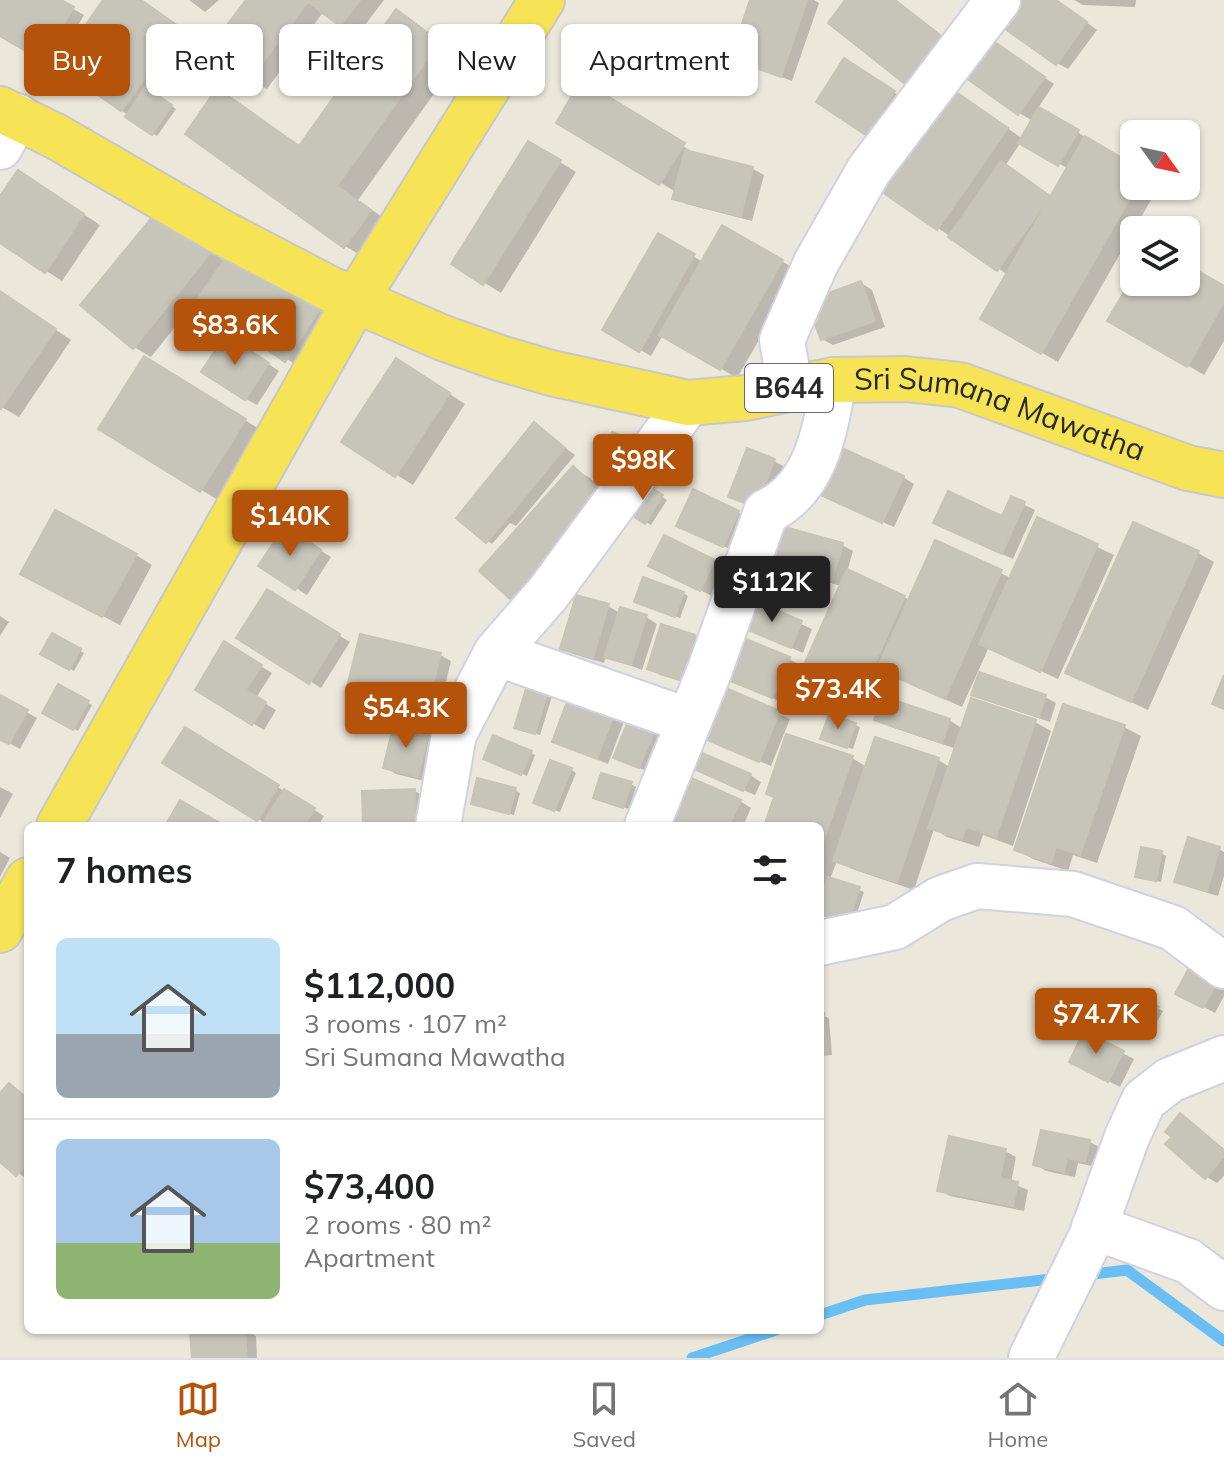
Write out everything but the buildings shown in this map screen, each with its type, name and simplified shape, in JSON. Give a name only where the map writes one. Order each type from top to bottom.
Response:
[{"type":"main road","points":[[61,822],[355,301],[542,0]]},
{"type":"main road","name":"B644","points":[[6,124],[355,301]]},
{"type":"main road","name":"Sri Sumana Mawatha","points":[[355,301],[500,358],[551,373],[688,403],[745,398],[834,380],[906,379],[960,385],[1188,468],[1224,475]]},
{"type":"main road","points":[[0,930],[24,887]]},
{"type":"street","points":[[790,388],[782,340],[816,263],[869,170],[998,0]]},
{"type":"street","points":[[649,822],[766,512],[785,502],[805,478],[824,436],[834,380]]},
{"type":"street","points":[[439,822],[454,734],[496,653],[549,592],[688,403]]},
{"type":"street","points":[[496,653],[689,721]]},
{"type":"street","points":[[824,942],[895,927],[940,899],[977,886],[1073,894],[1173,928],[1224,966]]},
{"type":"street","points":[[1033,1354],[1093,1232],[1127,1137],[1144,1100],[1170,1080],[1224,1058]]},
{"type":"street","points":[[1093,1232],[1188,1261],[1224,1288]]},
{"type":"waterway","points":[[1085,1275],[1127,1270],[1224,1341]]},
{"type":"waterway","points":[[824,1314],[865,1300],[1060,1278]]},
{"type":"waterway","points":[[692,1358],[764,1334]]}]
